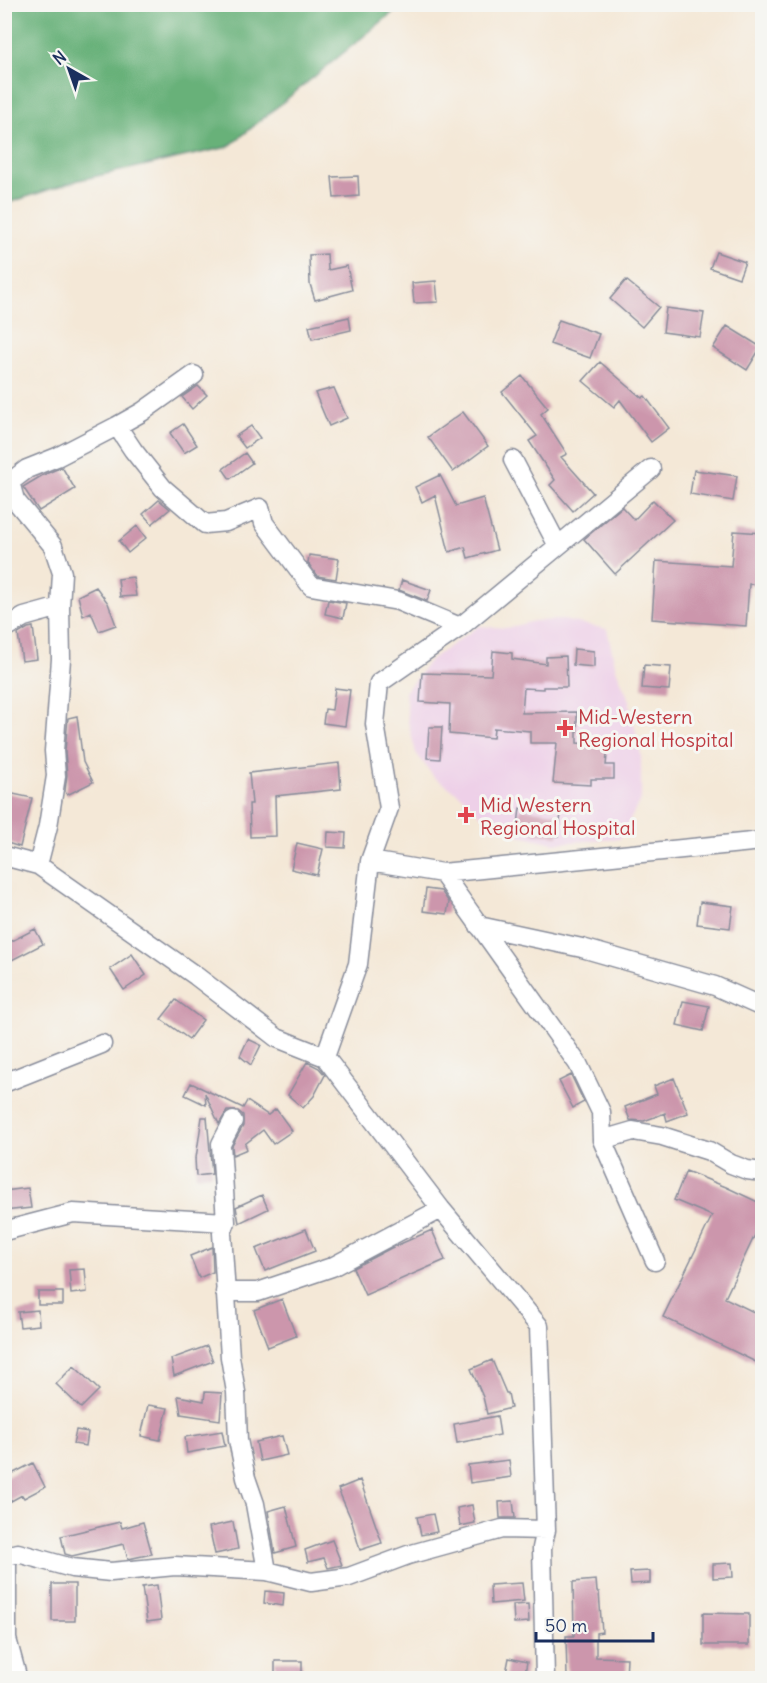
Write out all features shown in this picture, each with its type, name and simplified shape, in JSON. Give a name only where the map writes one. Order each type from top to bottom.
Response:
[{"type":"street","points":[[38,865],[48,826],[56,776],[54,751],[61,658],[62,573],[53,546],[15,500],[10,482],[27,469],[57,457],[142,412],[194,375]]},
{"type":"street","points":[[117,426],[163,488],[205,524],[226,522],[260,508],[264,523],[311,586],[398,602],[460,627]]},
{"type":"street","points":[[513,460],[558,546]]},
{"type":"street","points":[[325,1057],[358,964],[370,861],[389,808],[375,724],[379,683],[460,627],[651,469]]},
{"type":"street","points":[[4,628],[24,617],[60,607]]},
{"type":"street","points":[[370,861],[442,873],[762,841]]},
{"type":"street","points":[[4,856],[38,865],[196,976],[277,1038],[325,1057],[441,1209],[539,1326],[546,1530],[542,1548],[545,1678]]},
{"type":"street","points":[[442,873],[578,1064],[602,1112],[602,1140],[655,1261]]},
{"type":"street","points":[[479,926],[582,948],[715,986],[762,1007]]},
{"type":"street","points":[[4,1083],[102,1044]]},
{"type":"street","points":[[233,1121],[221,1144],[226,1222],[222,1233],[225,1292],[230,1357],[236,1392],[238,1440],[246,1478],[255,1504],[267,1571]]},
{"type":"street","points":[[602,1140],[633,1131],[662,1136],[709,1151],[747,1170],[762,1172]]},
{"type":"street","points":[[225,1292],[258,1292],[332,1267],[441,1209]]},
{"type":"street","points":[[4,1231],[73,1214],[226,1222]]},
{"type":"street","points":[[16,1678],[8,1639],[6,1557],[18,1553],[72,1568],[111,1572],[175,1566],[267,1571],[311,1582],[350,1577],[408,1555],[502,1529],[546,1530]]},
{"type":"shaded area","name":"Mid-Western Regional Hospital","points":[[563,620],[607,629],[616,669],[629,700],[641,755],[641,799],[620,839],[554,843],[513,834],[485,819],[462,796],[434,777],[416,753],[408,722],[405,692],[430,660],[479,626],[507,628],[534,621]],"holes":[[[453,694],[497,698],[493,738],[449,734]]]},
{"type":"green space","points":[[4,5],[402,5],[228,147],[79,180],[5,204]]},
{"type":"building","points":[[358,176],[359,196],[334,198],[332,177]]},
{"type":"building","points":[[716,252],[745,262],[739,278],[710,268]]},
{"type":"building","points":[[327,254],[328,270],[347,266],[352,290],[315,300],[310,284],[309,255]]},
{"type":"building","points":[[626,280],[659,307],[642,327],[610,299]]},
{"type":"building","points":[[436,281],[438,302],[414,303],[412,283]]},
{"type":"building","points":[[666,308],[704,313],[700,337],[663,332]]},
{"type":"building","points":[[349,317],[351,330],[312,339],[309,326]]},
{"type":"building","points":[[559,320],[599,334],[590,358],[550,344]]},
{"type":"building","points":[[727,326],[761,347],[747,370],[713,348]]},
{"type":"building","points":[[600,362],[642,398],[645,396],[669,428],[651,442],[620,400],[614,407],[583,381]]},
{"type":"building","points":[[522,376],[548,408],[541,414],[567,454],[561,457],[593,493],[573,511],[550,485],[555,480],[529,441],[537,436],[502,392]]},
{"type":"building","points":[[198,386],[207,395],[192,409],[182,397]]},
{"type":"building","points":[[334,388],[347,418],[329,426],[315,393]]},
{"type":"building","points":[[463,412],[488,446],[453,472],[428,437]]},
{"type":"building","points":[[183,424],[197,445],[184,453],[170,433]]},
{"type":"building","points":[[251,426],[260,438],[245,448],[236,436]]},
{"type":"building","points":[[245,453],[252,463],[230,479],[223,469]]},
{"type":"building","points":[[62,467],[75,489],[39,511],[23,487]]},
{"type":"building","points":[[694,470],[737,476],[733,501],[690,494]]},
{"type":"building","points":[[440,475],[456,506],[483,498],[497,550],[468,558],[465,547],[449,552],[435,495],[422,502],[415,487]]},
{"type":"building","points":[[159,500],[170,509],[152,524],[143,514]]},
{"type":"building","points":[[653,500],[673,520],[615,574],[584,539],[622,507],[634,520]]},
{"type":"building","points":[[137,526],[146,538],[128,553],[119,541]]},
{"type":"building","points":[[734,531],[762,533],[762,585],[749,584],[746,626],[652,619],[656,561],[731,566]]},
{"type":"building","points":[[309,555],[339,559],[336,579],[317,576],[308,563]]},
{"type":"building","points":[[133,577],[136,596],[120,597],[118,579]]},
{"type":"building","points":[[402,580],[431,590],[427,601],[399,590]]},
{"type":"building","points":[[96,587],[108,603],[116,625],[99,631],[91,612],[83,616],[78,596]]},
{"type":"building","points":[[328,600],[346,603],[343,618],[325,614]]},
{"type":"building","points":[[33,627],[37,659],[22,661],[18,634]]},
{"type":"building","points":[[574,649],[594,651],[594,667],[573,665]]},
{"type":"building","points":[[493,651],[512,653],[512,659],[546,664],[546,657],[566,656],[567,687],[524,688],[522,713],[577,712],[577,743],[608,746],[606,765],[614,765],[614,779],[591,779],[591,785],[553,783],[557,743],[530,743],[530,731],[494,728],[493,738],[449,734],[450,704],[420,702],[422,673],[491,675]]},
{"type":"building","points":[[644,665],[671,667],[669,690],[642,688]]},
{"type":"building","points":[[335,688],[350,690],[345,726],[323,723],[325,709],[332,710]]},
{"type":"building","points":[[77,716],[83,762],[93,782],[67,795],[65,791],[67,775],[65,751],[68,718]]},
{"type":"building","points":[[429,727],[442,727],[440,759],[427,758]]},
{"type":"building","points":[[339,763],[341,789],[275,796],[276,836],[250,837],[249,804],[252,804],[249,773]]},
{"type":"building","points":[[4,792],[32,798],[20,847],[4,842]]},
{"type":"building","points":[[520,808],[561,814],[558,836],[533,833],[534,827],[518,825]]},
{"type":"building","points":[[328,832],[346,833],[345,848],[327,847]]},
{"type":"building","points":[[297,843],[323,849],[317,875],[291,869]]},
{"type":"building","points":[[426,889],[441,891],[449,902],[447,914],[423,911]]},
{"type":"building","points":[[700,902],[733,906],[730,928],[697,924]]},
{"type":"building","points":[[35,929],[43,944],[4,964],[4,945]]},
{"type":"building","points":[[132,954],[146,975],[124,990],[110,969]]},
{"type":"building","points":[[176,1000],[203,1020],[189,1039],[161,1019]]},
{"type":"building","points":[[683,1001],[709,1006],[703,1031],[677,1025]]},
{"type":"building","points":[[248,1039],[261,1045],[251,1065],[240,1056]]},
{"type":"building","points":[[307,1062],[319,1068],[325,1075],[314,1096],[303,1108],[288,1095]]},
{"type":"building","points":[[571,1075],[584,1102],[573,1108],[559,1081]]},
{"type":"building","points":[[674,1078],[688,1113],[667,1121],[665,1113],[644,1121],[630,1120],[625,1107],[657,1094],[654,1086]]},
{"type":"building","points":[[191,1083],[243,1108],[247,1101],[268,1115],[276,1109],[292,1131],[273,1144],[263,1130],[245,1144],[247,1149],[233,1155],[232,1146],[243,1126],[243,1115],[238,1111],[227,1111],[219,1124],[205,1093],[206,1105],[185,1095]]},
{"type":"building","points":[[202,1117],[207,1117],[212,1174],[196,1176],[195,1158]]},
{"type":"building","points":[[686,1171],[762,1204],[762,1220],[725,1298],[762,1316],[762,1365],[663,1317],[712,1216],[674,1200]]},
{"type":"building","points":[[28,1188],[31,1208],[4,1211],[4,1191]]},
{"type":"building","points":[[262,1195],[268,1209],[239,1223],[236,1207]]},
{"type":"building","points":[[306,1229],[315,1251],[265,1271],[256,1249]]},
{"type":"building","points":[[432,1230],[445,1260],[365,1295],[353,1268]]},
{"type":"building","points":[[212,1247],[213,1272],[199,1278],[190,1256]]},
{"type":"building","points":[[85,1269],[87,1292],[71,1294],[69,1270]]},
{"type":"building","points":[[38,1292],[63,1292],[63,1305],[38,1305]]},
{"type":"building","points":[[282,1299],[296,1336],[268,1347],[254,1310]]},
{"type":"building","points":[[38,1310],[39,1325],[20,1327],[18,1312]]},
{"type":"building","points":[[207,1346],[213,1361],[174,1376],[171,1359]]},
{"type":"building","points":[[492,1360],[508,1393],[511,1408],[487,1414],[483,1397],[471,1369]]},
{"type":"building","points":[[74,1366],[99,1390],[81,1408],[56,1384]]},
{"type":"building","points":[[205,1392],[222,1393],[220,1420],[181,1414],[178,1396],[204,1401]]},
{"type":"building","points":[[148,1405],[168,1408],[160,1440],[141,1436]]},
{"type":"building","points":[[497,1416],[500,1435],[457,1443],[454,1424]]},
{"type":"building","points":[[76,1430],[88,1432],[86,1446],[73,1444]]},
{"type":"building","points":[[222,1431],[225,1446],[187,1453],[185,1437]]},
{"type":"building","points":[[282,1436],[287,1455],[260,1461],[256,1442]]},
{"type":"building","points":[[509,1460],[511,1477],[470,1483],[468,1465]]},
{"type":"building","points":[[33,1463],[45,1487],[24,1498],[22,1495],[4,1505],[4,1478]]},
{"type":"building","points":[[360,1480],[382,1543],[360,1550],[351,1519],[338,1489]]},
{"type":"building","points":[[513,1501],[515,1518],[500,1518],[499,1502]]},
{"type":"building","points":[[472,1505],[475,1523],[460,1526],[457,1508]]},
{"type":"building","points":[[286,1506],[296,1547],[275,1553],[268,1511]]},
{"type":"building","points":[[433,1514],[437,1532],[421,1535],[417,1517]]},
{"type":"building","points":[[120,1522],[122,1528],[143,1522],[152,1554],[128,1559],[124,1544],[72,1556],[65,1554],[61,1536]]},
{"type":"building","points":[[233,1522],[238,1549],[215,1554],[209,1527]]},
{"type":"building","points":[[332,1540],[342,1565],[328,1568],[324,1558],[308,1562],[305,1550]]},
{"type":"building","points":[[732,1563],[733,1577],[713,1578],[713,1564]]},
{"type":"building","points":[[650,1571],[650,1583],[631,1584],[630,1572]]},
{"type":"building","points":[[596,1580],[602,1632],[596,1633],[596,1657],[627,1658],[626,1678],[567,1678],[566,1636],[574,1636],[573,1582]]},
{"type":"building","points":[[522,1583],[524,1601],[491,1604],[490,1585]]},
{"type":"building","points":[[52,1584],[75,1584],[75,1621],[52,1621]]},
{"type":"building","points":[[157,1585],[161,1620],[147,1622],[142,1587]]},
{"type":"building","points":[[265,1591],[284,1593],[283,1606],[264,1603]]},
{"type":"building","points":[[528,1604],[529,1622],[514,1623],[513,1605]]},
{"type":"building","points":[[703,1613],[749,1614],[749,1645],[703,1645]]},
{"type":"building","points":[[509,1658],[527,1662],[524,1678],[505,1678]]},
{"type":"building","points":[[275,1661],[302,1661],[302,1678],[275,1678]]},
{"type":"place","name":"Mid-Western Regional Hospital","points":[[565,728]]},
{"type":"place","name":"Mid Western Regional Hospital","points":[[466,815]]}]
